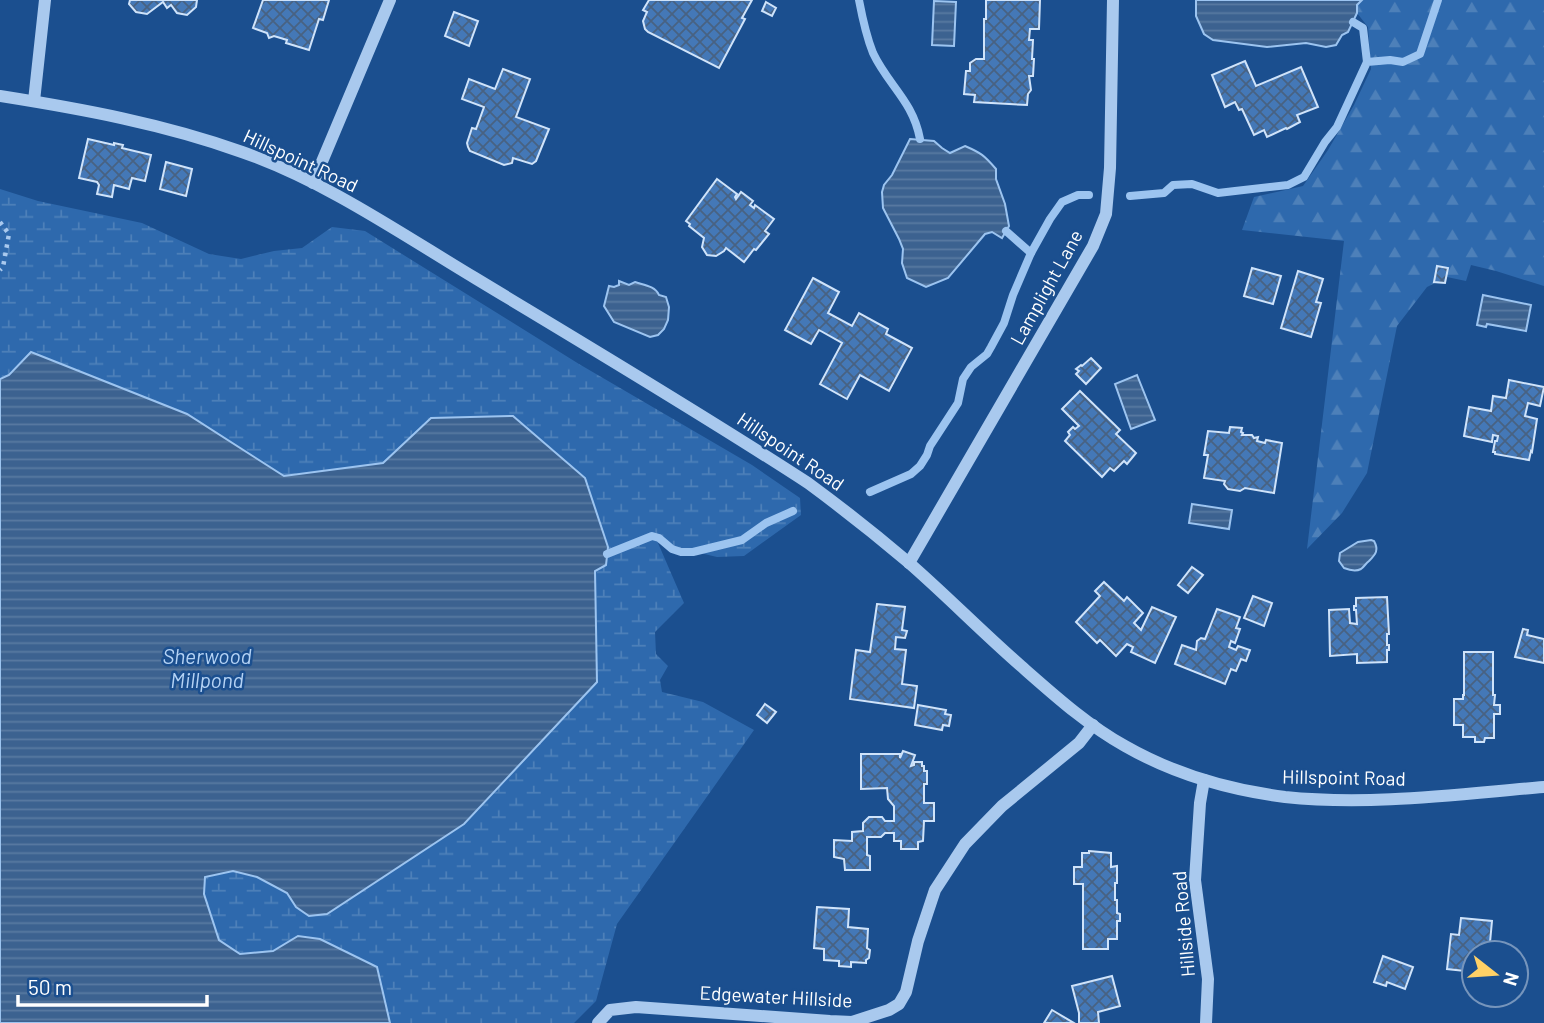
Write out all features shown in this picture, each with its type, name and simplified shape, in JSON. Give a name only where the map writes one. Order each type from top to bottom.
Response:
[{"type":"street","points":[[34,101],[46,0]]},
{"type":"street","points":[[313,183],[390,0]]},
{"type":"street","name":"Lamplight Lane","points":[[909,563],[1093,246],[1106,214],[1110,168],[1113,0]]},
{"type":"street","name":"Hillspoint Road","points":[[0,96],[169,129],[243,152],[313,183],[362,210],[772,459],[832,500],[909,563],[1053,694],[1124,746],[1155,762],[1204,780],[1284,797],[1400,799],[1544,787]]},
{"type":"street","name":"Edgewater Hillside","points":[[598,1023],[610,1010],[636,1007],[852,1022],[899,1004],[906,992],[918,941],[935,890],[965,844],[1002,806],[1079,743],[1093,725]]},
{"type":"street","name":"Hillside Road","points":[[1204,780],[1195,880],[1208,979],[1206,1023]]},
{"type":"path","points":[[0,222],[9,234],[3,267],[0,270]]},
{"type":"green space","points":[[1362,0],[1544,0],[1544,286],[1471,265],[1466,281],[1447,277],[1427,287],[1397,326],[1367,473],[1342,513],[1307,549],[1344,241],[1242,230],[1254,197],[1303,186],[1354,105],[1371,69],[1368,27],[1357,13],[1357,5]]},
{"type":"green space","points":[[0,189],[38,201],[142,223],[209,254],[241,259],[302,248],[332,227],[365,231],[579,364],[752,465],[800,498],[801,515],[744,556],[717,557],[658,543],[684,603],[655,632],[656,654],[668,666],[660,680],[662,692],[703,702],[754,730],[617,924],[596,1001],[574,1023],[390,1023],[377,967],[320,939],[299,936],[273,951],[240,954],[219,940],[204,894],[205,877],[233,871],[257,877],[287,893],[296,907],[464,824],[597,683],[595,571],[431,418],[383,463],[284,476],[187,414],[32,352],[9,375],[0,379]]},
{"type":"water","points":[[1196,0],[1362,0],[1357,5],[1357,13],[1348,32],[1342,35],[1336,45],[1326,47],[1306,43],[1267,47],[1213,40],[1204,34],[1196,16]]},
{"type":"water","points":[[934,1],[956,2],[954,46],[932,45]]},
{"type":"water","points":[[910,139],[934,141],[950,153],[965,146],[985,157],[996,169],[996,179],[1009,226],[1002,238],[992,232],[985,234],[948,278],[926,287],[907,278],[902,263],[903,249],[883,208],[884,185]]},
{"type":"water","points":[[619,281],[629,285],[635,282],[645,285],[666,297],[669,307],[668,320],[658,335],[650,337],[614,322],[604,306],[609,286],[619,285]]},
{"type":"water","points":[[1483,295],[1531,305],[1526,331],[1487,324],[1486,327],[1477,325]]},
{"type":"water","name":"Sherwood Millpond","points":[[31,352],[187,414],[284,476],[383,463],[431,418],[513,416],[585,478],[608,547],[606,565],[595,571],[597,682],[464,824],[327,914],[309,916],[296,907],[287,893],[257,877],[233,871],[205,877],[204,894],[219,940],[240,954],[273,951],[298,936],[320,939],[377,967],[390,1023],[0,1023],[0,379],[9,375]]},
{"type":"water","points":[[1137,375],[1155,420],[1131,429],[1115,384]]},
{"type":"water","points":[[1192,504],[1232,510],[1229,529],[1189,523]]},
{"type":"water","points":[[1371,540],[1376,544],[1376,552],[1363,567],[1354,571],[1344,568],[1339,561],[1340,553],[1358,542]]},
{"type":"building","points":[[130,0],[197,0],[196,7],[187,15],[177,13],[171,5],[167,8],[163,2],[147,14],[136,12],[129,4]]},
{"type":"building","points":[[263,0],[329,0],[323,20],[319,19],[309,50],[274,36],[269,38],[267,33],[253,28]]},
{"type":"building","points":[[649,0],[752,0],[719,68],[648,32],[643,21],[647,12],[643,10]]},
{"type":"building","points":[[986,0],[1040,0],[1039,29],[1030,29],[1029,40],[1033,40],[1034,59],[1033,76],[1029,76],[1031,90],[1027,105],[974,102],[975,95],[964,94],[966,71],[970,71],[970,63],[976,59],[984,59]]},
{"type":"building","points":[[766,2],[776,8],[772,16],[762,11]]},
{"type":"building","points":[[454,12],[478,21],[469,46],[445,36]]},
{"type":"building","points":[[1245,61],[1256,86],[1301,67],[1318,107],[1297,115],[1300,122],[1287,129],[1267,137],[1264,130],[1254,135],[1242,109],[1239,110],[1235,102],[1225,107],[1212,75]]},
{"type":"building","points":[[503,69],[530,79],[516,117],[549,129],[536,161],[532,164],[513,158],[512,163],[504,165],[470,151],[468,147],[472,128],[476,129],[484,107],[462,99],[469,79],[495,89]]},
{"type":"building","points":[[88,139],[123,145],[122,148],[151,155],[145,181],[132,178],[129,189],[114,185],[112,197],[97,194],[97,182],[79,178]]},
{"type":"building","points":[[166,162],[192,169],[186,196],[160,189]]},
{"type":"building","points":[[717,179],[737,194],[736,199],[741,192],[753,201],[750,205],[754,208],[755,205],[774,219],[765,231],[769,234],[744,262],[726,248],[716,256],[707,255],[702,247],[704,238],[686,221]]},
{"type":"building","points":[[1437,266],[1448,268],[1445,283],[1434,282]]},
{"type":"building","points":[[1252,268],[1281,276],[1273,304],[1244,296]]},
{"type":"building","points":[[1298,271],[1323,279],[1316,302],[1321,303],[1311,337],[1281,328]]},
{"type":"building","points":[[813,278],[839,292],[828,313],[852,326],[859,313],[888,329],[886,334],[912,348],[889,391],[860,375],[847,399],[820,384],[842,343],[819,330],[811,344],[785,330]]},
{"type":"building","points":[[1091,358],[1101,368],[1086,384],[1076,374],[1079,371],[1076,369]]},
{"type":"building","points":[[1509,380],[1544,387],[1540,406],[1528,403],[1525,416],[1537,419],[1529,460],[1495,454],[1493,452],[1498,436],[1493,435],[1492,442],[1464,436],[1469,407],[1491,411],[1493,396],[1506,398]]},
{"type":"building","points":[[1080,391],[1120,430],[1116,434],[1136,453],[1127,464],[1124,461],[1114,471],[1110,468],[1102,477],[1065,441],[1070,435],[1068,432],[1079,426],[1062,409]]},
{"type":"building","points":[[1230,427],[1242,428],[1242,435],[1258,437],[1257,441],[1282,443],[1274,493],[1245,488],[1240,491],[1228,489],[1225,481],[1204,478],[1208,431],[1229,433]]},
{"type":"building","points":[[1192,567],[1203,575],[1188,593],[1178,585]]},
{"type":"building","points":[[1104,582],[1124,601],[1127,597],[1143,613],[1134,623],[1141,630],[1152,607],[1176,617],[1155,663],[1131,652],[1133,647],[1127,644],[1116,656],[1100,640],[1097,643],[1076,622],[1100,596],[1095,591]]},
{"type":"building","points":[[1253,596],[1272,603],[1264,626],[1244,618]]},
{"type":"building","points":[[1387,597],[1387,662],[1357,663],[1357,654],[1330,656],[1329,610],[1349,609],[1350,623],[1357,624],[1354,610],[1356,598]]},
{"type":"building","points":[[877,604],[905,607],[902,630],[907,631],[905,638],[896,637],[895,649],[906,650],[902,684],[917,686],[914,708],[850,699],[856,650],[870,652]]},
{"type":"building","points":[[1217,609],[1240,617],[1236,628],[1240,629],[1235,643],[1231,641],[1229,647],[1236,650],[1238,646],[1250,650],[1246,661],[1241,659],[1236,671],[1231,669],[1225,684],[1175,664],[1182,645],[1196,650],[1197,641],[1205,639]]},
{"type":"building","points":[[1523,629],[1528,630],[1527,635],[1544,639],[1544,663],[1515,657]]},
{"type":"building","points":[[1464,652],[1493,652],[1494,705],[1500,705],[1500,714],[1494,714],[1494,738],[1485,738],[1484,742],[1475,742],[1475,737],[1463,737],[1463,725],[1454,725],[1454,699],[1463,699],[1464,695]]},
{"type":"building","points":[[765,704],[776,712],[767,723],[757,715]]},
{"type":"building","points":[[918,705],[946,710],[945,714],[951,715],[949,726],[943,725],[942,730],[915,725]]},
{"type":"building","points":[[903,751],[915,755],[911,766],[914,762],[922,762],[924,771],[927,771],[924,803],[934,803],[934,821],[924,821],[923,841],[918,842],[918,849],[901,849],[901,841],[894,841],[894,833],[867,837],[870,870],[845,870],[844,859],[834,857],[834,840],[852,841],[852,832],[863,831],[863,823],[869,817],[894,821],[894,806],[888,799],[887,788],[861,789],[861,754],[900,754],[900,758]]},
{"type":"building","points":[[1082,853],[1111,853],[1111,867],[1117,866],[1115,900],[1120,921],[1117,921],[1117,939],[1108,939],[1108,949],[1083,949],[1083,884],[1074,884],[1074,867],[1082,867]]},
{"type":"building","points":[[817,907],[849,909],[848,927],[868,929],[867,948],[870,950],[866,963],[851,962],[851,967],[839,966],[839,961],[824,960],[824,949],[814,948]]},
{"type":"building","points":[[1461,918],[1492,921],[1490,939],[1460,939],[1460,970],[1447,969],[1451,934],[1459,935]]},
{"type":"building","points":[[1383,956],[1413,967],[1405,989],[1387,982],[1386,986],[1374,982]]},
{"type":"building","points":[[1112,976],[1120,1006],[1098,1012],[1099,1023],[1079,1023],[1072,986]]},
{"type":"building","points":[[1052,1010],[1074,1023],[1044,1023]]},
{"type":"waterway","points":[[859,0],[873,53],[912,114],[920,139]]},
{"type":"waterway","points":[[1130,196],[1164,193],[1173,185],[1192,184],[1218,193],[1288,185],[1304,177],[1337,127],[1367,62],[1403,62],[1420,54],[1438,0]]},
{"type":"waterway","points":[[1353,22],[1363,28],[1367,62]]},
{"type":"waterway","points":[[870,492],[911,474],[920,466],[958,403],[963,379],[971,367],[987,354],[1004,323],[1031,253],[1050,219],[1062,202],[1078,195],[1089,195]]},
{"type":"waterway","points":[[1006,231],[1031,253]]},
{"type":"waterway","points":[[607,554],[652,536],[659,538],[672,549],[693,552],[742,540],[766,523],[793,511]]}]
